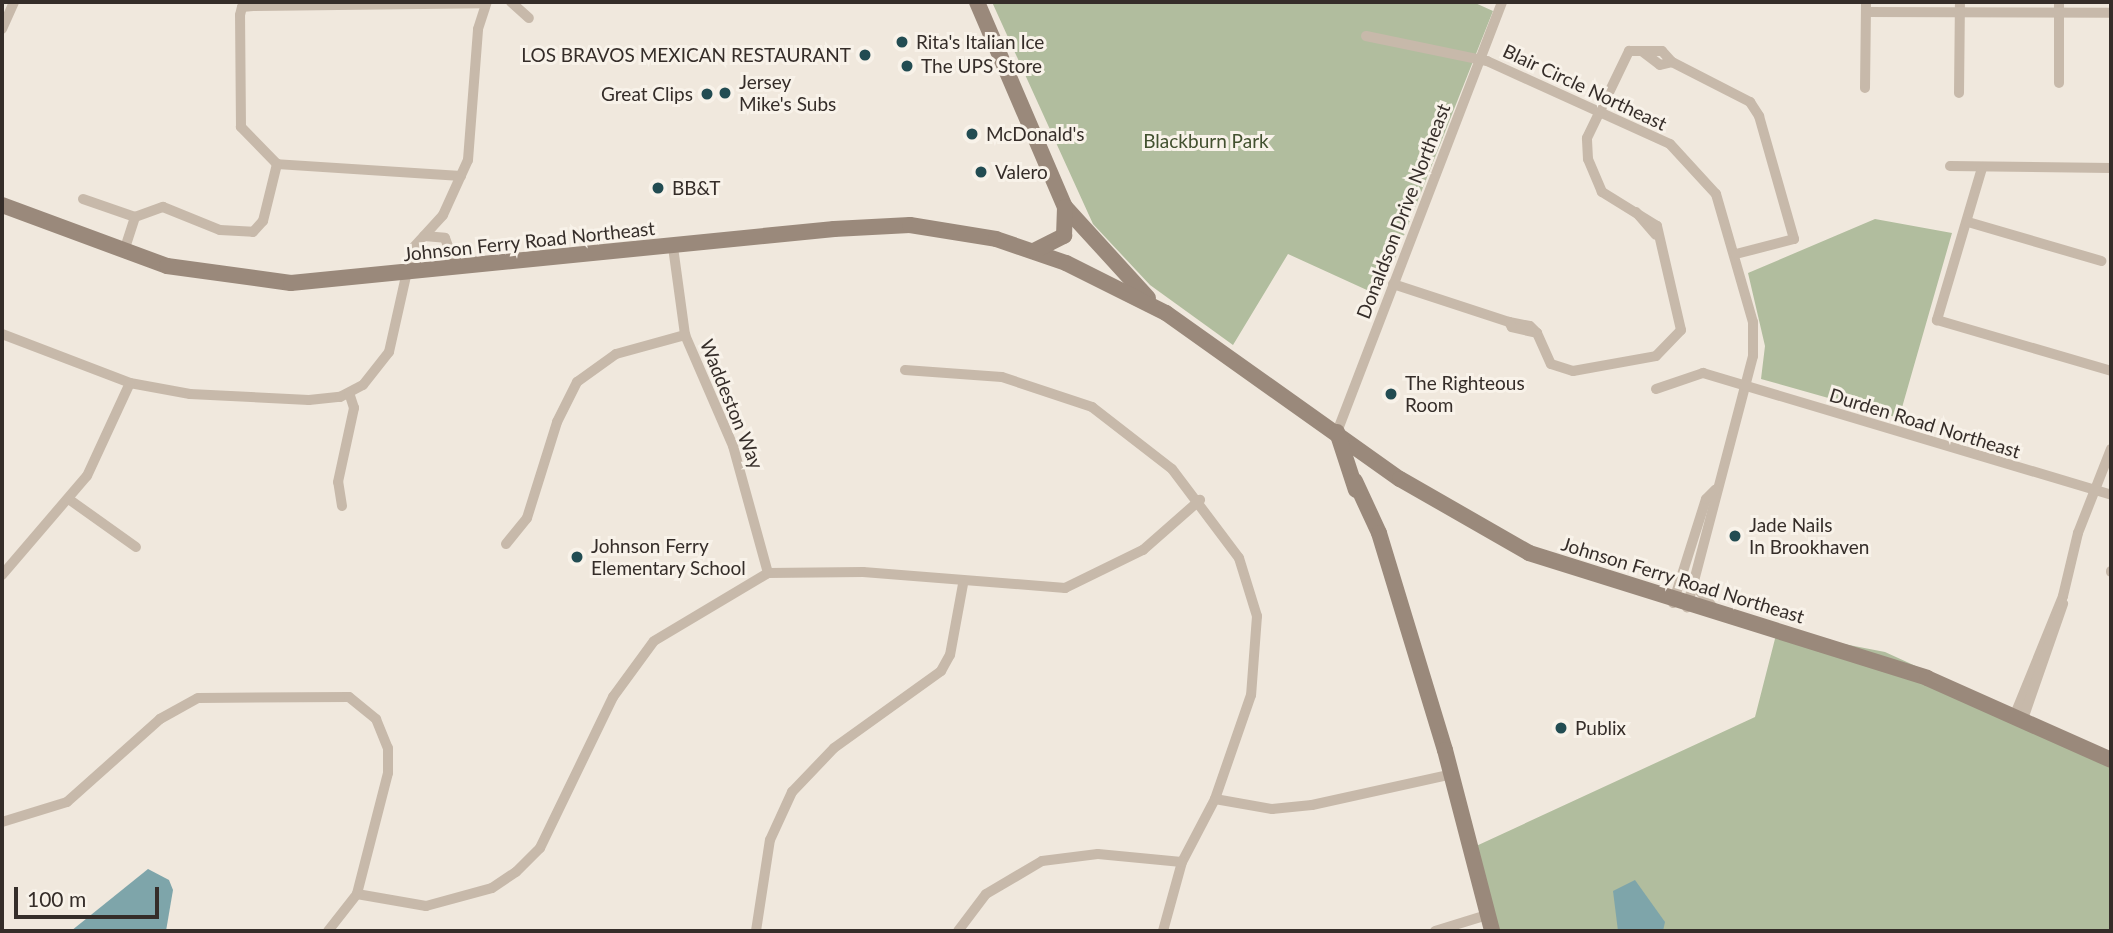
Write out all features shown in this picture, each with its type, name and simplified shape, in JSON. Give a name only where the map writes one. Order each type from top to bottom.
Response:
[{"type":"main road","points":[[977,2],[1065,207],[1106,256],[1166,313]]},
{"type":"main road","name":"Johnson Ferry Road Northeast","points":[[2,205],[124,251],[201,274],[261,281],[409,274],[910,226],[1034,251],[1066,263],[1166,313],[1476,527],[1578,573],[1724,618],[1875,660],[2020,714],[2111,760]]},
{"type":"main road","points":[[1034,251],[1064,236],[1065,207]]},
{"type":"main road","points":[[1066,263],[1106,256]]},
{"type":"main road","points":[[1337,432],[1355,481],[1435,752],[1447,769],[1490,923]]},
{"type":"street","points":[[2,29],[14,2]]},
{"type":"street","points":[[511,2],[529,18]]},
{"type":"street","name":"Donaldson Drive Northeast","points":[[1337,432],[1503,2]]},
{"type":"street","points":[[2,334],[130,383],[264,399],[349,393],[374,375],[389,352],[409,274],[412,249],[443,215],[461,176],[487,3],[282,4],[242,7],[236,73],[241,127],[277,164],[461,176]]},
{"type":"street","points":[[1865,88],[1866,7],[2059,7],[2111,13]]},
{"type":"street","points":[[1959,7],[1959,93]]},
{"type":"street","points":[[2059,7],[2059,83]]},
{"type":"street","name":"Blair Circle Northeast","points":[[1366,36],[1479,59],[1601,113],[1687,159],[1716,194],[1753,322],[1746,386],[1715,490],[1706,499],[1680,605]]},
{"type":"street","points":[[1394,284],[1537,333],[1551,364],[1562,370],[1669,348],[1681,330],[1656,235],[1636,212],[1602,192],[1588,159],[1587,138],[1629,51],[1662,51],[1672,62],[1737,94],[1759,116],[1794,239],[1735,254]]},
{"type":"street","points":[[83,199],[135,217],[163,207],[220,230],[253,232],[263,221],[277,164]]},
{"type":"street","points":[[1950,166],[2111,168]]},
{"type":"street","points":[[1982,167],[1937,320],[2111,371]]},
{"type":"street","points":[[443,215],[444,238],[456,269]]},
{"type":"street","points":[[124,251],[135,217]]},
{"type":"street","points":[[1968,222],[2101,261]]},
{"type":"street","points":[[424,236],[444,238]]},
{"type":"street","name":"Waddeston Way","points":[[673,247],[685,335],[733,446],[768,573]]},
{"type":"street","points":[[506,544],[527,519],[557,422],[577,382],[616,354],[685,335]]},
{"type":"street","points":[[905,370],[1002,377],[1092,407],[1149,449],[1200,500],[1239,558],[1257,617],[1251,695],[1215,799],[1182,862],[1163,931]]},
{"type":"street","name":"Durden Road Northeast","points":[[1656,389],[1703,373],[2111,495]]},
{"type":"street","points":[[2,575],[70,500],[130,383]]},
{"type":"street","points":[[342,506],[338,482],[354,408],[349,393]]},
{"type":"street","points":[[2020,714],[2063,619],[2063,596],[2094,490],[2111,449]]},
{"type":"street","name":"Blair Circle Northeast","points":[[1680,605],[1694,584],[1718,502],[1715,490]]},
{"type":"street","points":[[70,500],[136,547]]},
{"type":"street","points":[[357,894],[426,906],[492,888],[516,872],[540,848],[613,697],[654,641],[768,573],[863,572],[1034,590],[1090,579],[1143,550],[1200,500]]},
{"type":"street","points":[[756,931],[767,852],[792,792],[834,748],[941,671],[950,655],[963,584]]},
{"type":"street","points":[[1694,584],[1724,618]]},
{"type":"street","points":[[2,822],[67,802],[160,719],[198,698],[349,696],[376,719],[388,748],[379,823],[357,894],[328,931]]},
{"type":"street","points":[[1215,799],[1272,809],[1312,805],[1447,769]]},
{"type":"street","points":[[958,931],[986,894],[1042,861],[1098,854],[1182,862]]},
{"type":"street","points":[[1435,931],[1490,923]]},
{"type":"green space","name":"Blackburn Park","points":[[992,2],[1473,2],[1493,11],[1380,296],[1288,254],[1233,345],[1150,285],[1093,224]]},
{"type":"green space","points":[[1875,219],[1952,233],[1899,418],[1761,379],[1765,346],[1748,273]]},
{"type":"green space","points":[[1777,631],[1885,652],[2111,755],[2111,931],[1494,931],[1474,847],[1755,717]]},
{"type":"water","points":[[148,869],[169,880],[173,890],[166,931],[71,931]]},
{"type":"water","points":[[1635,880],[1665,922],[1663,931],[1618,931],[1613,891]]},
{"type":"place","name":"Rita's Italian Ice","points":[[902,42]]},
{"type":"place","name":"LOS BRAVOS MEXICAN RESTAURANT","points":[[865,55]]},
{"type":"place","name":"The UPS Store","points":[[907,66]]},
{"type":"place","name":"Jersey Mike's Subs","points":[[725,93]]},
{"type":"place","name":"Great Clips","points":[[707,94]]},
{"type":"place","name":"McDonald's","points":[[972,134]]},
{"type":"place","name":"Valero","points":[[981,172]]},
{"type":"place","name":"BB&T","points":[[658,188]]},
{"type":"place","name":"The Righteous Room","points":[[1391,394]]},
{"type":"place","name":"Jade Nails In Brookhaven","points":[[1735,536]]},
{"type":"place","name":"Johnson Ferry Elementary School","points":[[577,557]]},
{"type":"place","name":"Publix","points":[[1561,728]]}]
